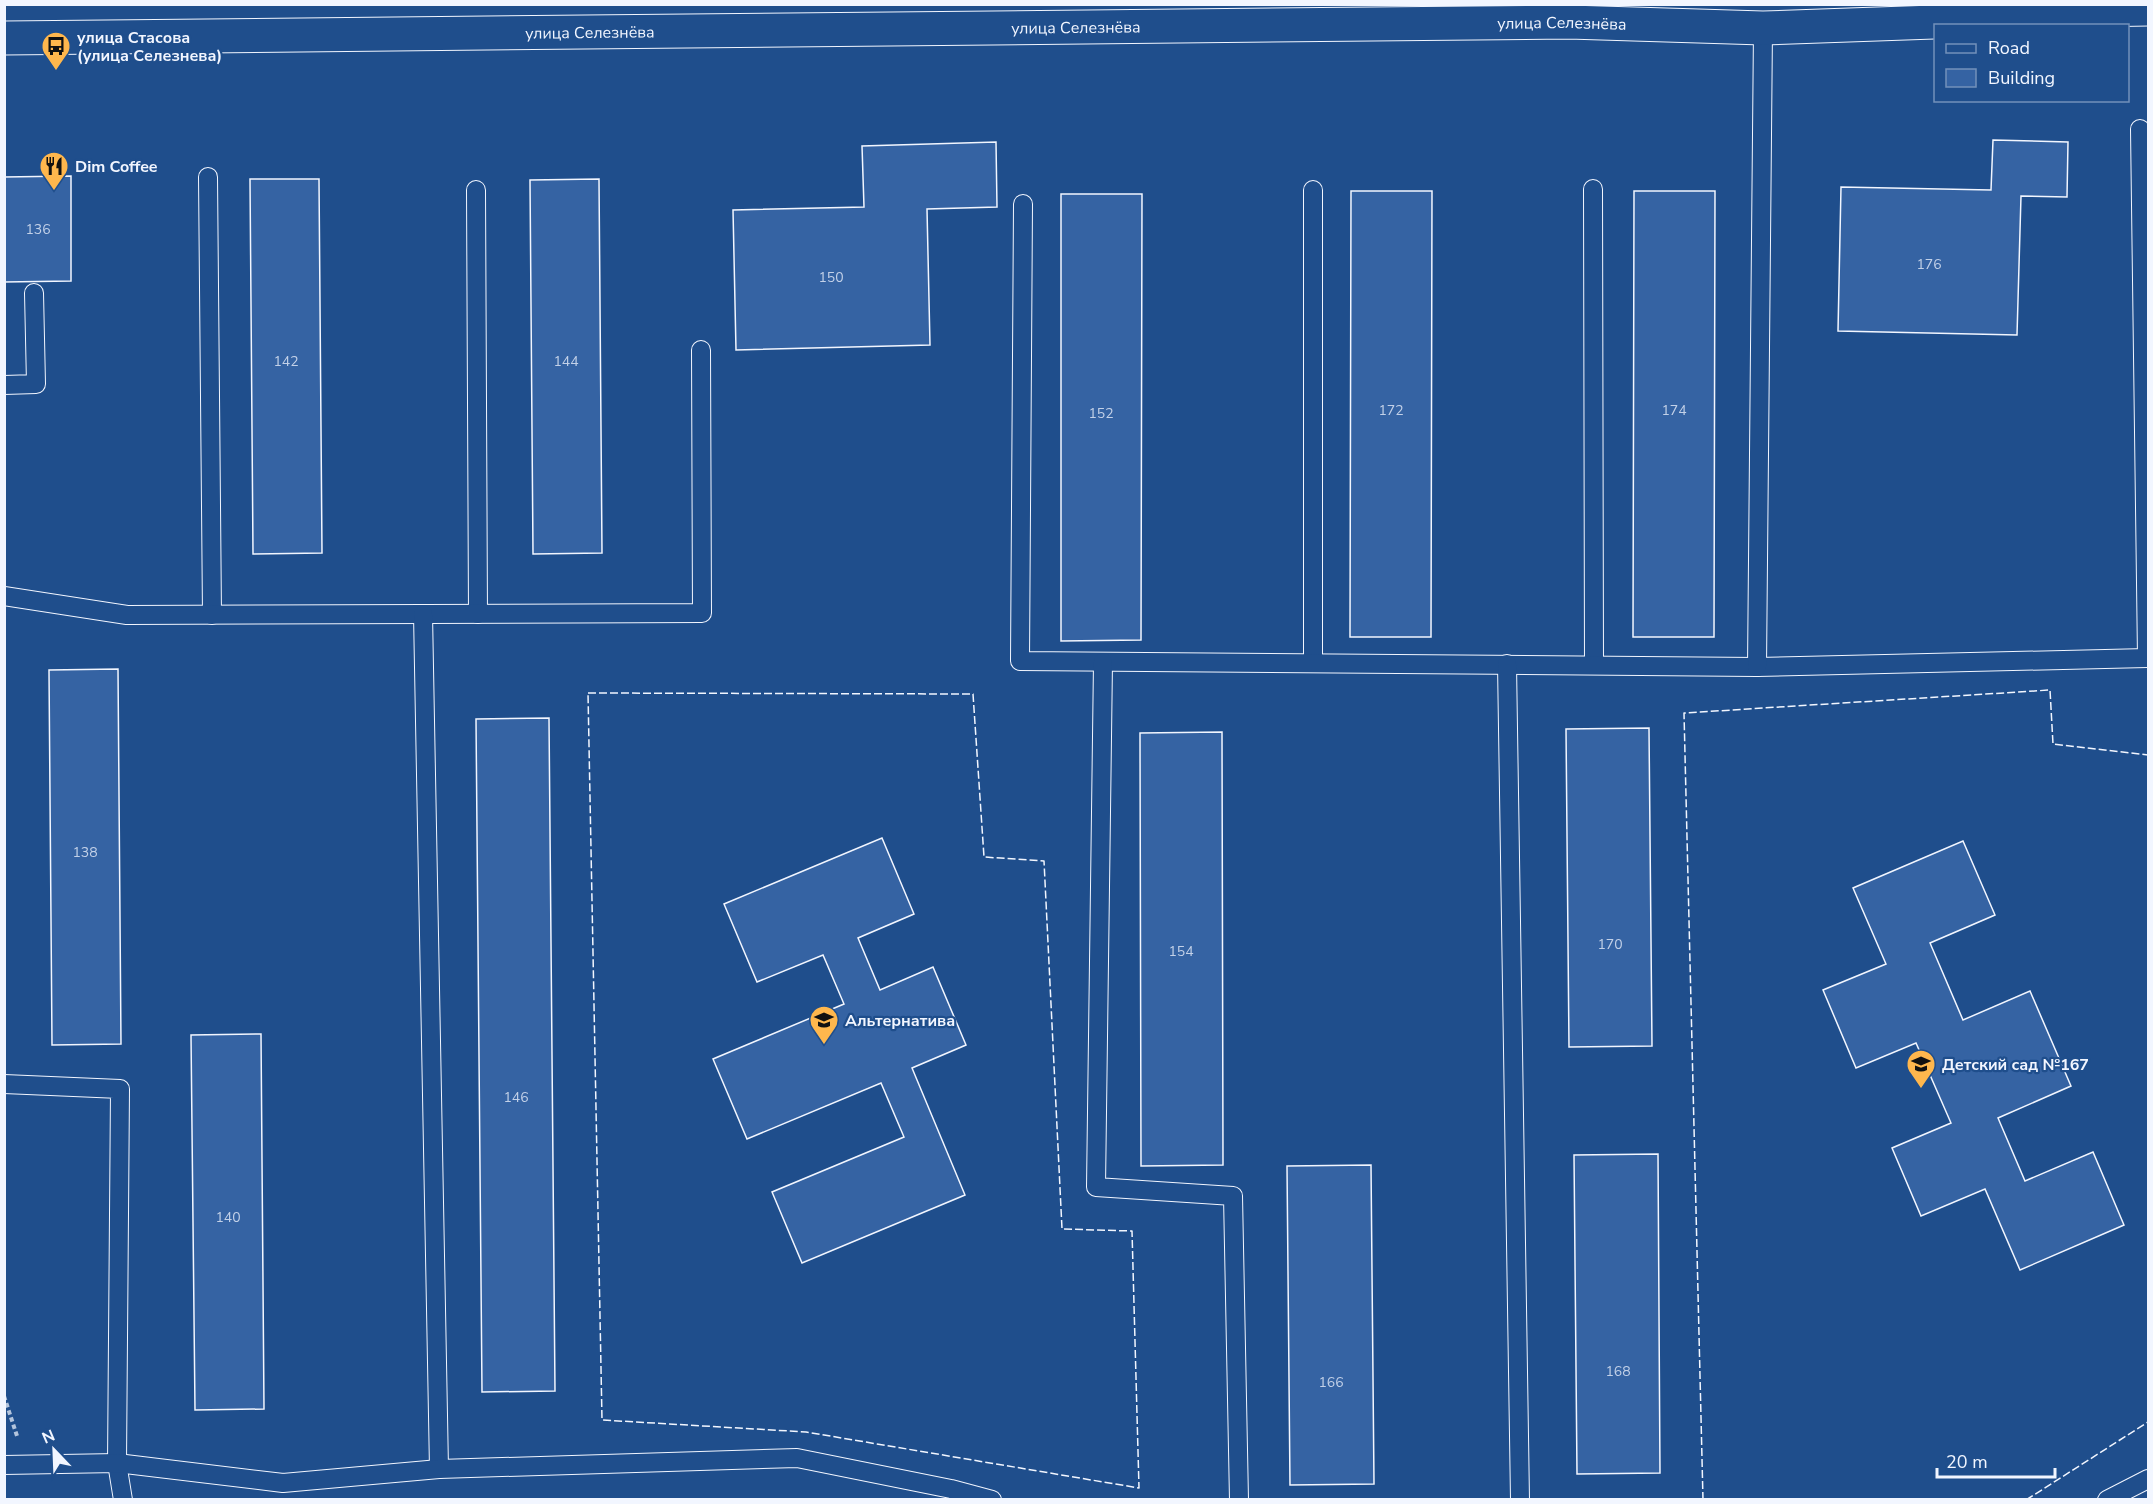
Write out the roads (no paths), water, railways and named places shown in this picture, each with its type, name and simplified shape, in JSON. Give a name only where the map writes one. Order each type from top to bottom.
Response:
[{"type":"main road","name":"улица Селезнёва","points":[[4,38],[1569,22],[1763,28],[1922,13],[2148,9]]},
{"type":"lane","points":[[1757,667],[1763,28]]},
{"type":"lane","points":[[1023,204],[1020,661],[1757,667],[2148,658],[2140,129]]},
{"type":"lane","points":[[207,177],[212,615]]},
{"type":"lane","points":[[1313,189],[1313,663]]},
{"type":"lane","points":[[1593,189],[1594,665]]},
{"type":"lane","points":[[476,190],[478,614]]},
{"type":"lane","points":[[4,385],[36,384],[34,293]]},
{"type":"lane","points":[[4,596],[127,615],[702,614],[701,350]]},
{"type":"lane","points":[[423,614],[439,1469]]},
{"type":"lane","points":[[1103,662],[1096,1187],[1233,1196],[1239,1500]]},
{"type":"lane","points":[[1507,664],[1520,1500]]},
{"type":"lane","points":[[4,1083],[120,1089],[117,1463],[123,1500]]},
{"type":"lane","points":[[4,1465],[117,1463],[283,1484],[439,1469],[797,1458],[951,1489],[992,1500]]},
{"type":"lane","points":[[2107,1500],[2148,1479]]},
{"type":"place","name":"улица Стасова (улица Селезнева)","points":[[56,72]]},
{"type":"place","name":"Dim Coffee","points":[[54,192]]},
{"type":"place","name":"Альтернатива","points":[[824,1046]]},
{"type":"place","name":"Детский сад №167","points":[[1921,1090]]}]
